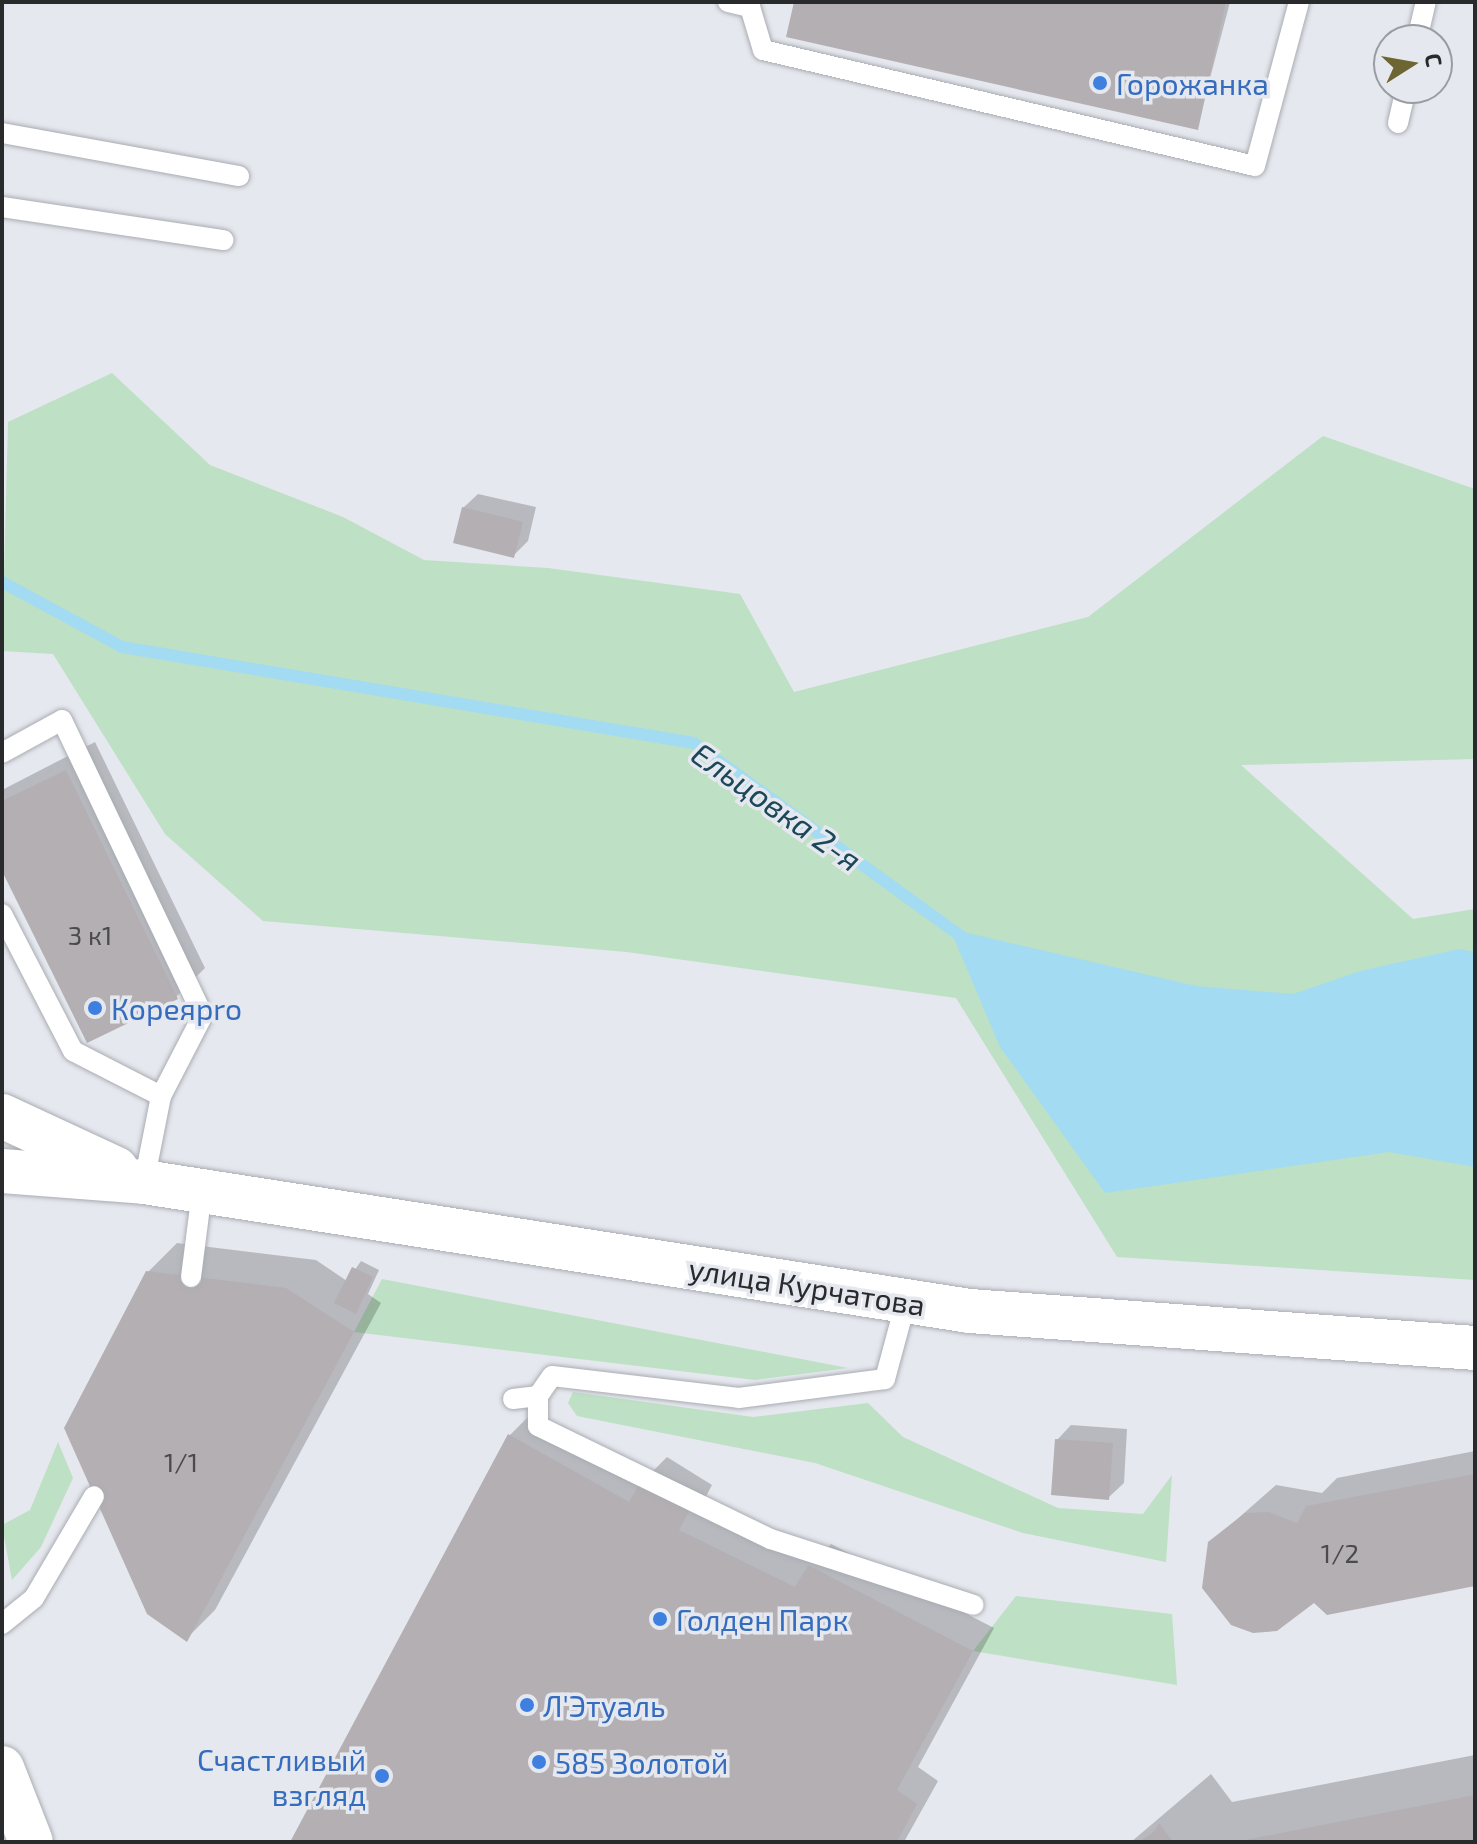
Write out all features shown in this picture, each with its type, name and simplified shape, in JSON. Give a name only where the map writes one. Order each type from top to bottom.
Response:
[{"type":"main road","points":[[2,1116],[144,1182]]},
{"type":"main road","points":[[2,1171],[144,1182]]},
{"type":"main road","name":"улица Курчатова","points":[[144,1182],[906,1301],[1194,1332],[1475,1348]]},
{"type":"main road","points":[[2,1768],[31,1842]]},
{"type":"lane","points":[[728,2],[750,7],[763,50],[1255,166],[1299,2]]},
{"type":"lane","points":[[1421,24],[1426,2]]},
{"type":"lane","points":[[1398,123],[1402,104]]},
{"type":"lane","points":[[2,133],[239,176]]},
{"type":"lane","points":[[2,207],[224,240]]},
{"type":"lane","points":[[2,753],[62,720],[203,1015],[161,1096],[144,1182]]},
{"type":"lane","points":[[2,914],[73,1051],[161,1096]]},
{"type":"lane","points":[[191,1277],[202,1191]]},
{"type":"lane","points":[[906,1301],[885,1379],[739,1398],[552,1376],[538,1396],[538,1426],[771,1539],[974,1605]]},
{"type":"lane","points":[[513,1399],[538,1396]]},
{"type":"lane","points":[[2,1624],[34,1598],[94,1496]]},
{"type":"green space","points":[[112,373],[210,465],[343,517],[424,560],[548,568],[740,594],[794,692],[1088,617],[1323,436],[1475,489],[1475,759],[1241,765],[1413,919],[1475,909],[1475,1280],[1117,1257],[956,998],[627,952],[263,921],[165,834],[53,654],[2,651],[8,422]]},
{"type":"green space","points":[[382,1279],[848,1368],[755,1380],[354,1332]]},
{"type":"green space","points":[[573,1392],[753,1417],[868,1403],[903,1437],[1058,1508],[1143,1514],[1172,1475],[1166,1562],[1023,1533],[815,1463],[577,1416],[568,1403]]},
{"type":"green space","points":[[58,1442],[73,1478],[41,1547],[12,1580],[2,1525],[30,1510]]},
{"type":"green space","points":[[1016,1596],[1172,1614],[1177,1685],[973,1651]]},
{"type":"water","points":[[950,929],[1196,986],[1293,994],[1360,971],[1459,949],[1475,952],[1475,1167],[1389,1152],[1105,1193],[1000,1047]]},
{"type":"building","name":"Горожанка","points":[[794,2],[1226,2],[1198,130],[786,37]]},
{"type":"building","points":[[462,507],[523,522],[514,558],[453,543]]},
{"type":"building","points":[[66,770],[178,999],[87,1043],[2,871],[2,801]]},
{"type":"building","points":[[352,1267],[373,1277],[356,1314],[334,1303]]},
{"type":"building","points":[[146,1271],[286,1288],[354,1332],[187,1642],[147,1614],[64,1428]]},
{"type":"building","name":"Голден Парк","points":[[508,1434],[629,1502],[643,1478],[691,1508],[679,1530],[795,1587],[808,1565],[973,1651],[897,1790],[917,1804],[897,1842],[290,1842]]},
{"type":"building","points":[[1055,1439],[1113,1443],[1109,1500],[1051,1495]]},
{"type":"building","points":[[1475,1474],[1475,1586],[1327,1615],[1314,1603],[1277,1631],[1253,1633],[1231,1625],[1202,1588],[1208,1542],[1245,1513],[1269,1512],[1297,1523],[1306,1506]]},
{"type":"building","points":[[1475,1795],[1475,1842],[1240,1841]]},
{"type":"building","points":[[1159,1823],[1173,1842],[1139,1842],[1155,1831]]},
{"type":"waterway","name":"Ельцовка 2-я","points":[[2,582],[122,647],[694,743],[963,938]]},
{"type":"place","name":"Горожанка","points":[[1100,83]]},
{"type":"place","name":"Кореяpro","points":[[95,1008]]},
{"type":"place","name":"Голден Парк","points":[[660,1619]]},
{"type":"place","name":"Л'Этуаль","points":[[527,1705]]},
{"type":"place","name":"585 Золотой","points":[[539,1762]]},
{"type":"place","name":"Счастливый взгляд","points":[[382,1776]]}]
